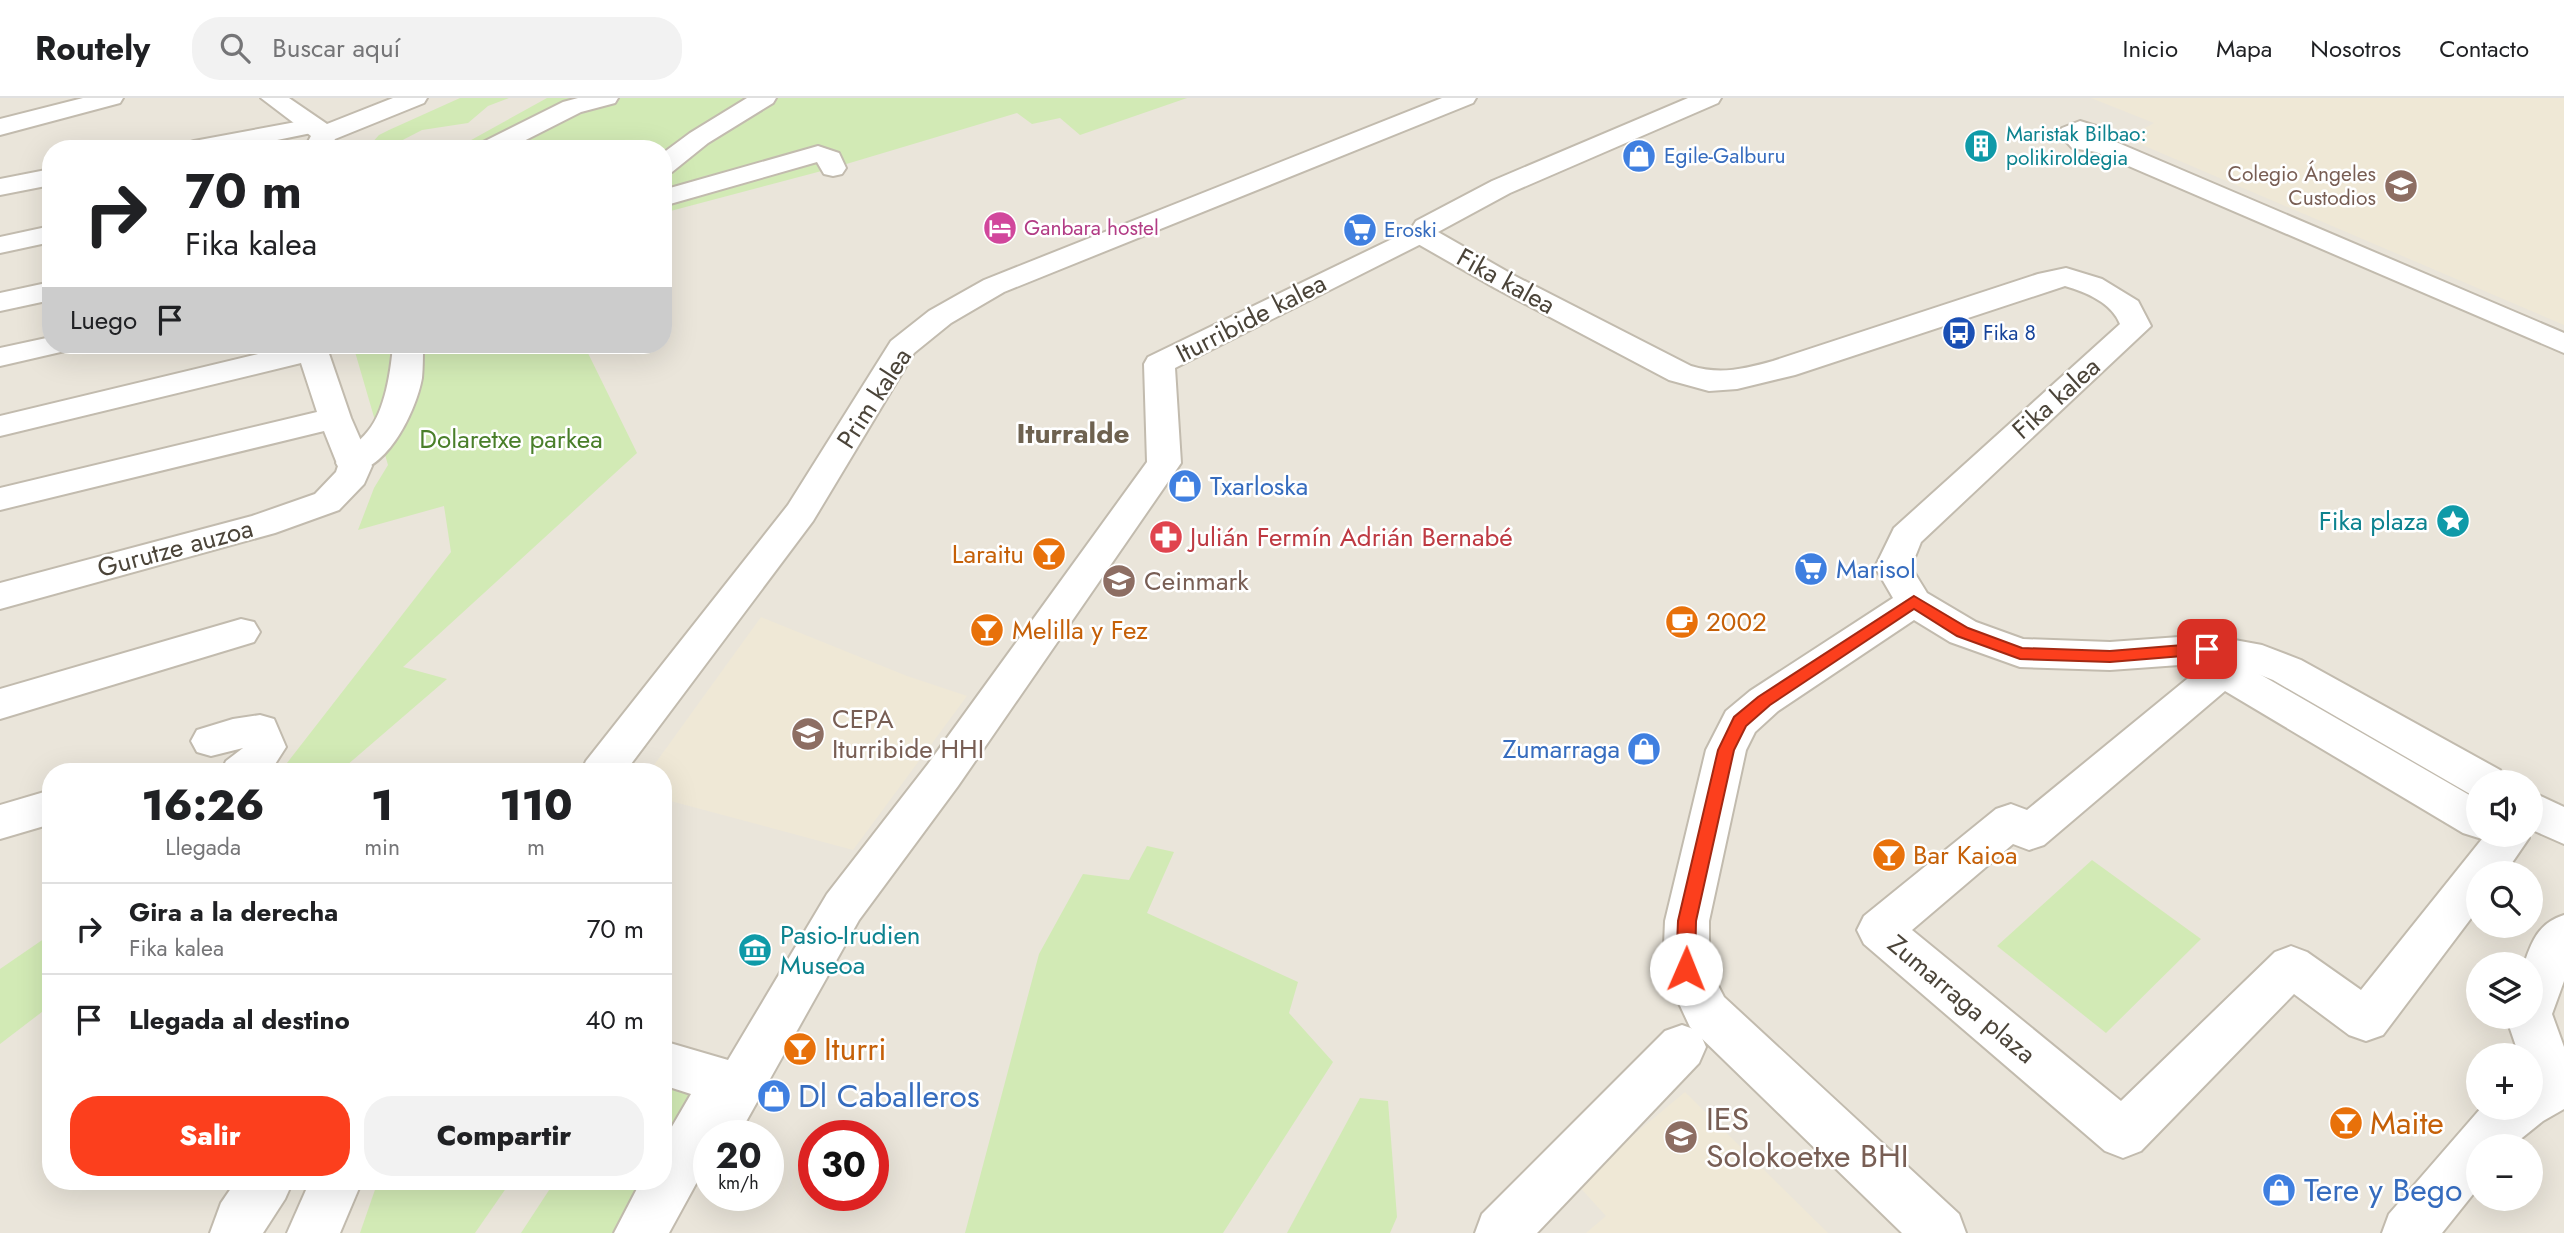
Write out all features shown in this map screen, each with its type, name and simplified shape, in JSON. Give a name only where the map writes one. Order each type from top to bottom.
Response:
[{"type":"street","points":[[0,127],[111,98]]},
{"type":"street","points":[[274,98],[318,136]]},
{"type":"street","points":[[280,140],[318,136],[415,98]]},
{"type":"street","points":[[506,140],[572,107],[606,98]]},
{"type":"street","points":[[672,159],[699,138],[764,98]]},
{"type":"street","name":"Prim kalea","points":[[608,763],[801,513],[902,347],[940,317],[994,286],[1464,98]]},
{"type":"street","name":"Iturribide kalea","points":[[720,1120],[844,907],[943,775],[1164,463],[1159,364],[1423,232],[1426,227],[1501,187],[1709,98]]},
{"type":"street","points":[[2099,144],[2564,344]]},
{"type":"street","points":[[672,195],[818,154],[830,158],[833,168]]},
{"type":"street","points":[[0,187],[42,179]]},
{"type":"street","name":"Fika kalea","points":[[1423,232],[1428,238],[1517,288],[1680,373],[1709,382],[1737,380],[1784,368],[2038,283],[2067,277],[2092,285],[2128,307],[2136,326],[1906,536],[1893,567],[1914,601],[1963,632],[2020,653],[2110,656],[2207,649],[2248,655],[2287,670],[2466,771]]},
{"type":"street","points":[[0,245],[42,236]]},
{"type":"street","points":[[0,302],[42,293]]},
{"type":"street","points":[[0,357],[42,348]]},
{"type":"street","points":[[0,426],[288,354]]},
{"type":"street","points":[[314,354],[335,418],[348,475]]},
{"type":"street","name":"Gurutze auzoa","points":[[0,596],[263,525],[327,502],[384,435],[405,379],[407,354]]},
{"type":"street","points":[[0,499],[335,418]]},
{"type":"street","points":[[1914,601],[1764,701],[1740,722],[1726,750],[1687,921],[1686,969],[1695,1029],[1940,1233]]},
{"type":"street","points":[[0,704],[240,632]]},
{"type":"street","name":"Zumarraga plaza","points":[[2466,814],[2223,671],[2029,833],[2011,821],[1880,930],[2123,1134],[2291,966],[2366,1020],[2466,892]]},
{"type":"street","points":[[211,741],[260,730],[266,747],[261,757],[253,763]]},
{"type":"street","points":[[0,822],[42,810]]},
{"type":"street","points":[[2543,815],[2564,827]]},
{"type":"street","name":"Zumarraga plaza","points":[[2490,861],[2501,847]]},
{"type":"street","points":[[2543,976],[2552,952],[2564,934]]},
{"type":"street","points":[[1501,1233],[1695,1029]]},
{"type":"street","points":[[672,1066],[725,1082],[672,1176]]},
{"type":"street","points":[[2491,1134],[2506,1120]]},
{"type":"street","points":[[2408,1233],[2466,1164]]},
{"type":"street","name":"Iturribide kalea","points":[[657,1233],[693,1168]]},
{"type":"street","points":[[236,1233],[240,1221],[261,1190]]},
{"type":"street","points":[[313,1233],[332,1190]]},
{"type":"street","points":[[640,1233],[664,1190]]},
{"type":"shaded area","points":[[0,98],[2564,98],[2564,1233],[0,1233]]},
{"type":"shaded area","name":"Colegio Ángeles Custodios","points":[[2091,98],[2564,98],[2564,325],[2126,138],[2154,123]]},
{"type":"shaded area","name":"CEPA Iturribide HHI","points":[[761,617],[907,676],[967,696],[853,850],[672,801],[672,763],[656,763]]},
{"type":"shaded area","name":"IES Solokoetxe BHI","points":[[1685,1092],[1828,1233],[1586,1233],[1606,1216],[1576,1183]]},
{"type":"green space","points":[[460,98],[509,98],[488,106],[468,123],[422,130],[403,140],[375,140],[379,135]]},
{"type":"green space","points":[[547,98],[1187,98],[1080,135],[1060,118],[1032,124],[1017,113],[833,168],[672,211],[672,140],[471,140]]},
{"type":"green space","name":"Dolaretxe parkea","points":[[356,354],[588,354],[637,453],[403,667],[447,679],[349,763],[287,763],[451,552],[444,506],[358,530],[374,488],[388,465]]},
{"type":"green space","points":[[1147,846],[1174,852],[1147,913],[1298,982],[1289,1013],[1333,1062],[1223,1233],[965,1233],[1039,954],[1083,874],[1129,880]]},
{"type":"green space","points":[[2092,860],[2201,939],[2106,1033],[1997,946]]},
{"type":"green space","points":[[42,940],[42,1012],[0,1044],[0,969]]},
{"type":"green space","points":[[672,1089],[698,1097],[672,1139]]},
{"type":"green space","points":[[1360,1098],[1388,1101],[1397,1217],[1390,1233],[1287,1233]]},
{"type":"green space","points":[[375,1190],[505,1190],[475,1233],[360,1233]]},
{"type":"green space","points":[[549,1190],[640,1190],[614,1233],[521,1233]]},
{"type":"place","name":"Maristak Bilbao: polikiroldegia","points":[[1981,146]]},
{"type":"place","name":"Egile-Galburu","points":[[1639,156]]},
{"type":"place","name":"Colegio Ángeles Custodios","points":[[2401,186]]},
{"type":"place","name":"Ganbara hostel","points":[[1000,228]]},
{"type":"place","name":"Eroski","points":[[1360,230]]},
{"type":"place","name":"Fika 8","points":[[1959,333]]},
{"type":"place","name":"Txarloska","points":[[1185,486]]},
{"type":"place","name":"Fika plaza","points":[[2453,521]]},
{"type":"place","name":"Julián Fermín Adrián Bernabé","points":[[1166,537]]},
{"type":"place","name":"Laraitu","points":[[1049,554]]},
{"type":"place","name":"Marisol","points":[[1811,569]]},
{"type":"place","name":"Ceinmark","points":[[1119,581]]},
{"type":"place","name":"2002","points":[[1682,622]]},
{"type":"place","name":"Melilla y Fez","points":[[987,630]]},
{"type":"place","name":"CEPA Iturribide HHI","points":[[808,734]]},
{"type":"place","name":"Zumarraga","points":[[1644,749]]},
{"type":"place","name":"Bar Kaioa","points":[[1889,855]]},
{"type":"place","name":"Pasio-Irudien Museoa","points":[[755,950]]},
{"type":"place","name":"Iturri","points":[[800,1049]]},
{"type":"place","name":"Dl Caballeros","points":[[774,1096]]},
{"type":"place","name":"Maite","points":[[2346,1123]]},
{"type":"place","name":"IES Solokoetxe BHI","points":[[1681,1137]]},
{"type":"place","name":"Tere y Bego","points":[[2279,1190]]},
{"type":"district","name":"Iturralde","points":[[1073,433]]},
{"type":"route","points":[[1686,969],[1687,921],[1726,750],[1740,722],[1764,701],[1914,601],[1963,632],[2020,653],[2110,656],[2207,649]]}]
